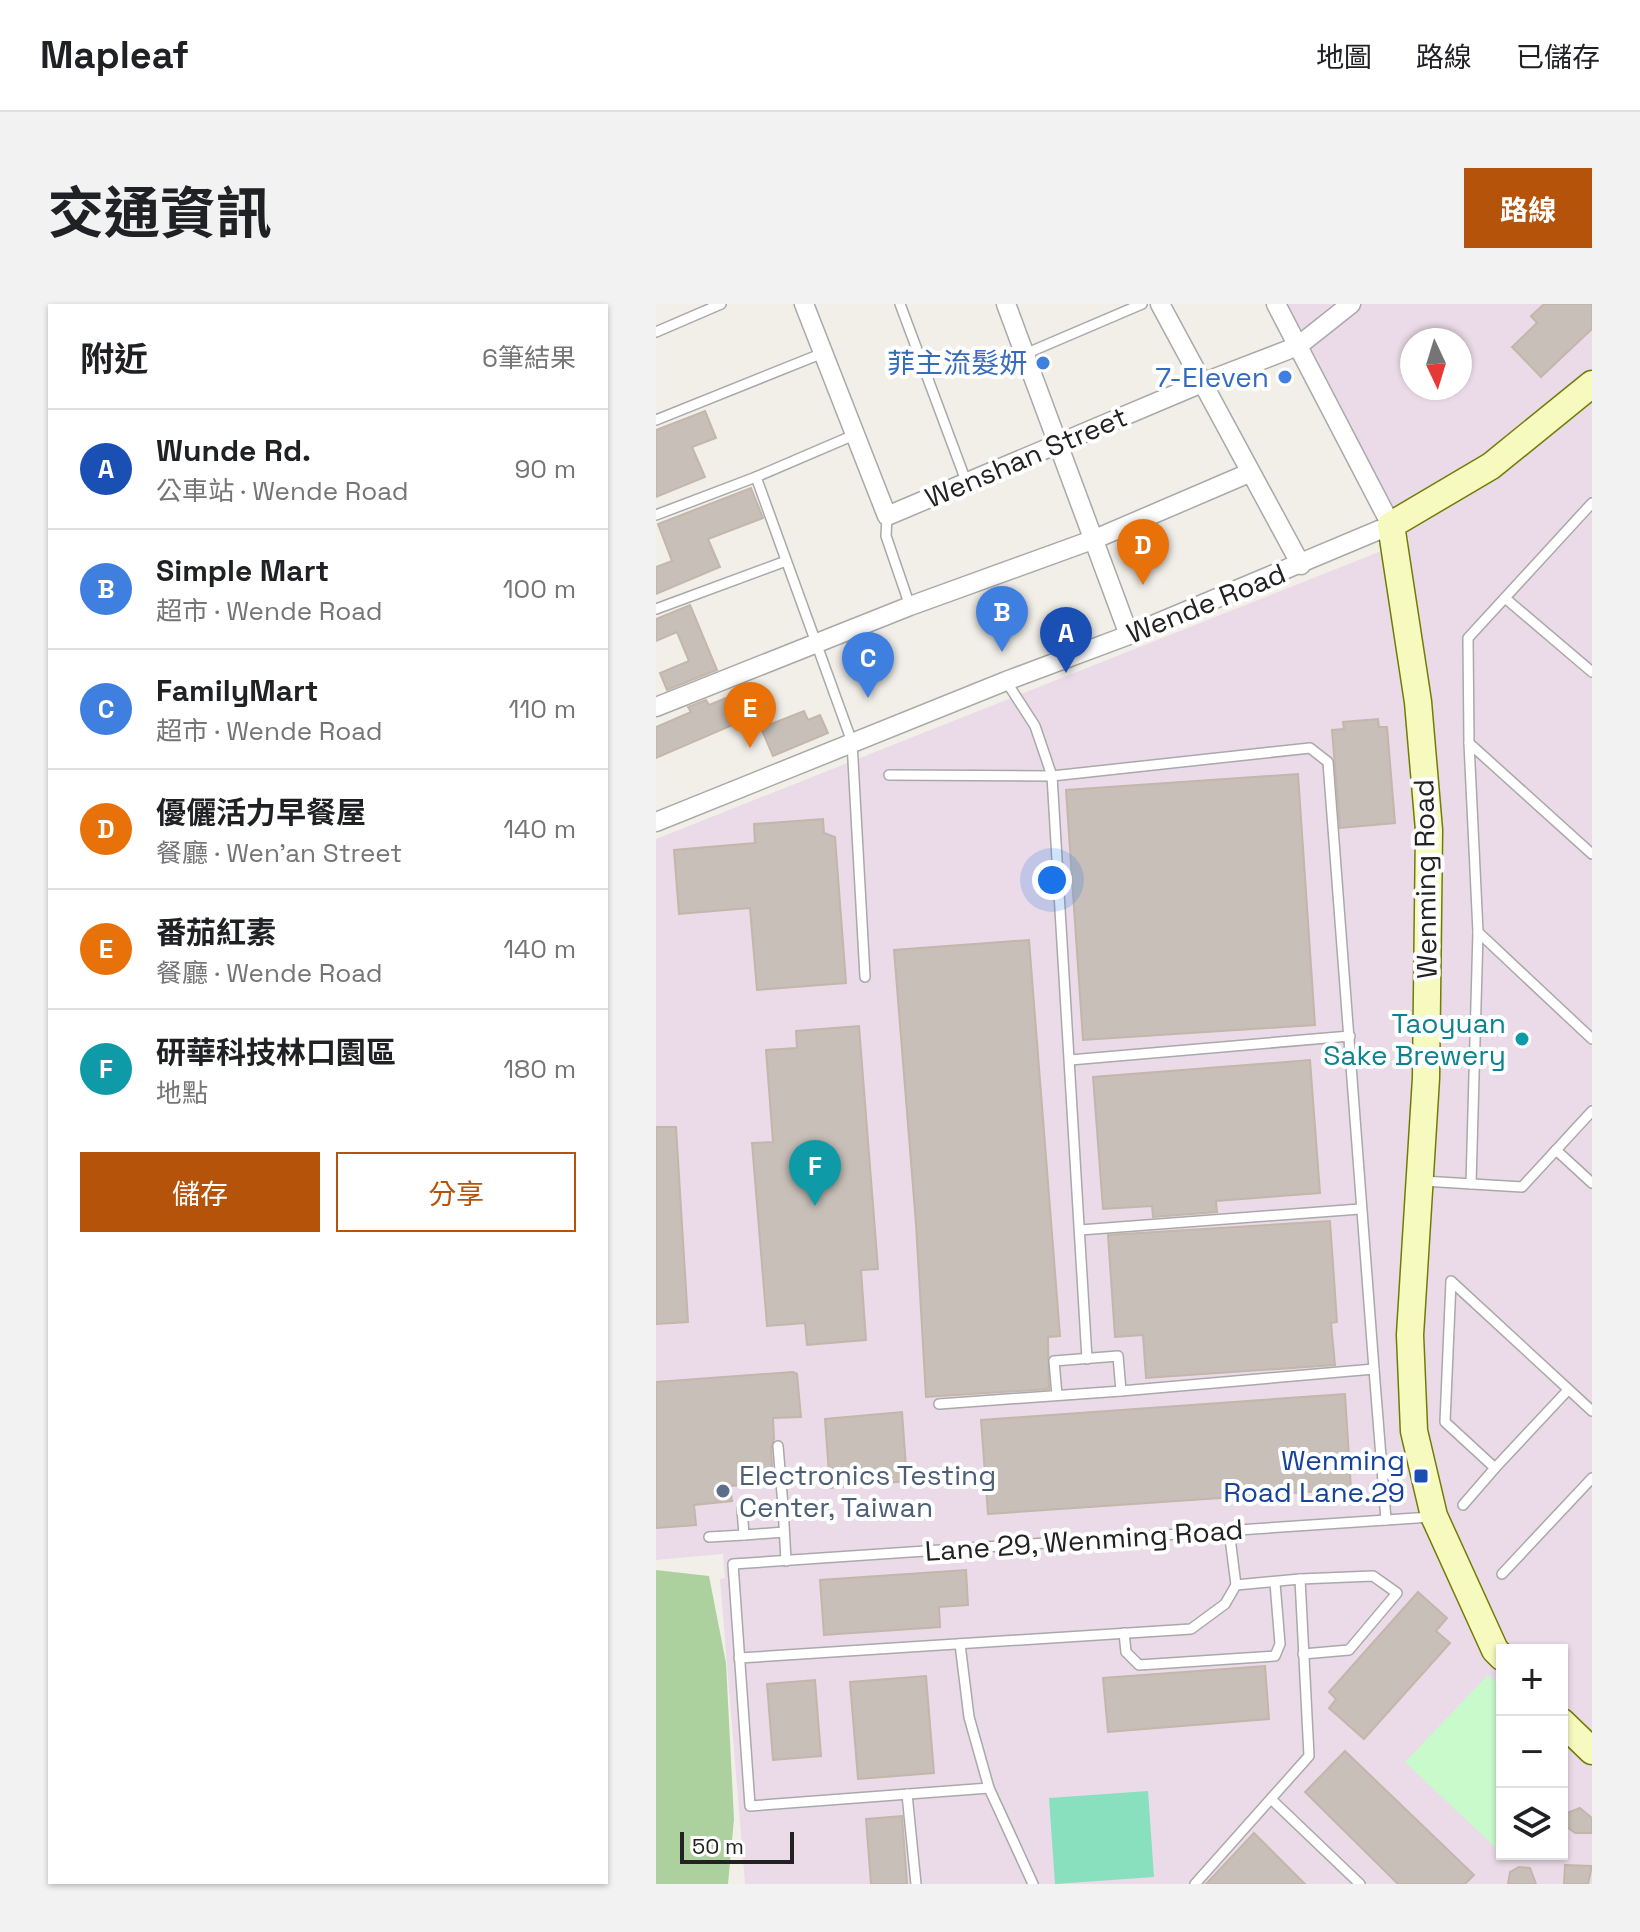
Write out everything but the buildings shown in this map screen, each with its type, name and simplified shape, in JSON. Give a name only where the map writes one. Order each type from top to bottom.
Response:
[{"type":"street","points":[[804,304],[887,516]]},
{"type":"street","points":[[1006,304],[1129,635]]},
{"type":"street","points":[[1160,304],[1301,565]]},
{"type":"street","name":"Wenming Road","points":[[1276,304],[1391,525],[1418,702],[1429,830],[1426,1078],[1410,1351],[1414,1431],[1434,1516],[1496,1651]]},
{"type":"street","name":"Wenshan Street","points":[[887,516],[1202,383],[1298,346],[1351,304]]},
{"type":"street","name":"Wende Road","points":[[656,822],[1006,681],[1129,635],[1391,525],[1491,466],[1592,384]]},
{"type":"street","points":[[656,707],[910,606],[1095,539],[1249,473]]},
{"type":"street","points":[[1568,1728],[1592,1751]]},
{"type":"lane","points":[[656,332],[721,304]]},
{"type":"lane","points":[[900,304],[966,481]]},
{"type":"lane","points":[[1025,354],[1142,304]]},
{"type":"lane","points":[[656,420],[823,353]]},
{"type":"lane","points":[[656,515],[854,435]]},
{"type":"lane","points":[[756,477],[852,742],[865,977]]},
{"type":"lane","points":[[1471,1184],[1478,932],[1469,743],[1468,638],[1592,503]]},
{"type":"lane","points":[[887,516],[886,536],[910,606]]},
{"type":"lane","points":[[656,609],[786,561]]},
{"type":"lane","points":[[1505,598],[1592,672]]},
{"type":"lane","points":[[1006,681],[1035,726],[1052,776],[1087,1359]]},
{"type":"lane","points":[[1469,743],[1592,854]]},
{"type":"lane","points":[[889,775],[1052,776],[1310,748],[1328,762],[1386,1520]]},
{"type":"lane","points":[[1478,932],[1592,1039]]},
{"type":"lane","points":[[1070,1060],[1350,1036]]},
{"type":"lane","points":[[1420,1181],[1522,1187],[1592,1111]]},
{"type":"lane","points":[[1556,1150],[1592,1183]]},
{"type":"lane","points":[[1080,1230],[1360,1209]]},
{"type":"lane","points":[[1495,1468],[1445,1422],[1451,1281],[1592,1411]]},
{"type":"lane","points":[[1057,1395],[1054,1361],[1118,1356],[1121,1391]]},
{"type":"lane","points":[[939,1404],[1374,1369]]},
{"type":"lane","points":[[1463,1505],[1568,1390]]},
{"type":"lane","points":[[778,1446],[786,1561]]},
{"type":"lane","points":[[1502,1574],[1592,1478]]},
{"type":"lane","points":[[744,1535],[742,1509],[783,1506]]},
{"type":"lane","name":"Lane 29, Wenming Road","points":[[739,1658],[733,1564],[1434,1516]]},
{"type":"lane","points":[[989,1788],[750,1806],[739,1658],[1191,1629],[1225,1604],[1236,1585],[1229,1530]]},
{"type":"lane","points":[[709,1537],[784,1532]]},
{"type":"lane","points":[[1236,1585],[1373,1576],[1397,1593],[1349,1650],[1303,1654]]},
{"type":"lane","points":[[1195,1884],[1309,1756],[1300,1579]]},
{"type":"lane","points":[[1124,1633],[1126,1652],[1139,1665],[1275,1656],[1280,1644],[1275,1583]]},
{"type":"lane","points":[[960,1644],[969,1717],[989,1788],[1033,1884]]},
{"type":"lane","points":[[907,1794],[916,1884]]},
{"type":"lane","points":[[1271,1799],[1360,1884]]},
{"type":"shaded area","points":[[1286,304],[1592,304],[1592,1884],[745,1884],[720,1579],[725,1578],[723,1554],[656,1560],[656,839],[1409,540]]},
{"type":"green space","points":[[656,1570],[709,1576],[726,1663],[734,1819],[728,1884],[656,1884]]},
{"type":"green space","points":[[1488,1675],[1496,1682],[1496,1848],[1405,1762]]},
{"type":"green space","points":[[1148,1791],[1154,1877],[1055,1884],[1049,1798]]},
{"type":"place","name":"菲主流髮妍","points":[[1043,363]]},
{"type":"place","name":"7-Eleven","points":[[1285,377]]},
{"type":"place","name":"優儷活力早餐屋","points":[[1143,585]]},
{"type":"place","name":"Simple Mart","points":[[1002,652]]},
{"type":"place","name":"Wunde Rd.","points":[[1066,673]]},
{"type":"place","name":"FamilyMart","points":[[868,698]]},
{"type":"place","name":"番茄紅素","points":[[750,748]]},
{"type":"place","name":"Taoyuan Sake Brewery","points":[[1522,1039]]},
{"type":"place","name":"研華科技林口園區","points":[[815,1206]]},
{"type":"place","name":"Wenming Road Lane.29","points":[[1421,1476]]},
{"type":"place","name":"Electronics Testing Center, Taiwan","points":[[723,1491]]}]
